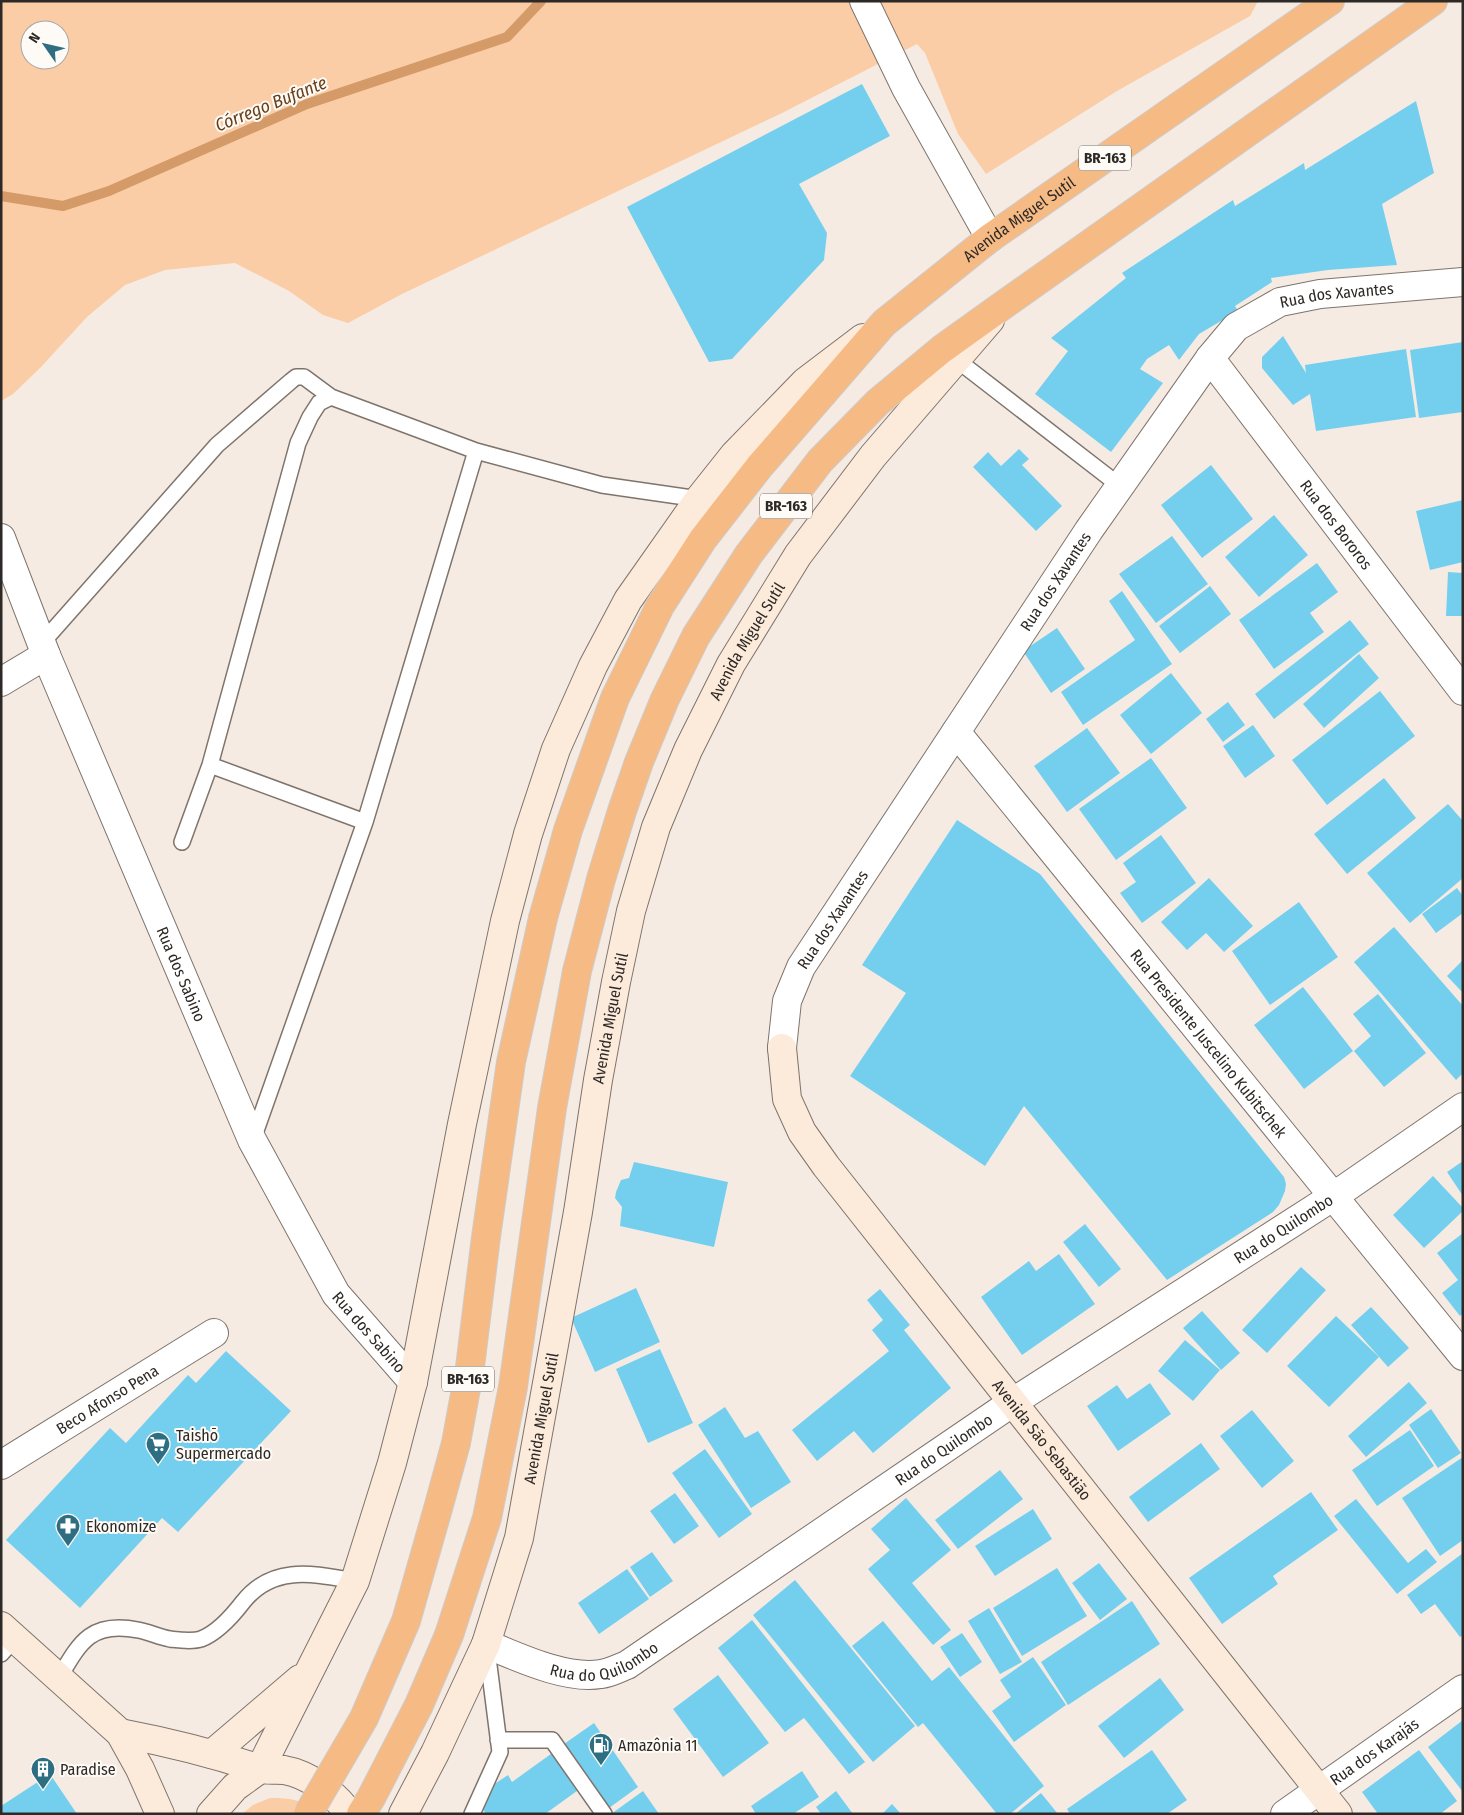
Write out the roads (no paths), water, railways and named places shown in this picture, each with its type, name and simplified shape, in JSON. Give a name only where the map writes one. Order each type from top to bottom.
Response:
[{"type":"highway","name":"Avenida Miguel Sutil","points":[[308,1814],[364,1718],[406,1621],[456,1443],[470,1367],[486,1236],[511,1062],[542,918],[568,830],[615,698],[660,606],[703,539],[759,467],[884,323],[990,238],[1330,1]]},
{"type":"highway","name":"Avenida Miguel Sutil","points":[[361,1814],[427,1687],[449,1636],[487,1518],[513,1387],[552,1108],[577,971],[587,929],[622,811],[639,762],[665,699],[696,636],[749,554],[820,460],[878,402],[942,349],[1433,1]]},
{"type":"main road","name":"Avenida Miguel Sutil","points":[[403,1814],[435,1753],[486,1644],[519,1538],[576,1222],[598,1080],[616,982],[631,911],[656,827],[688,750],[731,664],[798,555],[873,456],[1002,306]]},
{"type":"main road","name":"Avenida Miguel Sutil","points":[[211,1814],[235,1787],[260,1769],[355,1581],[392,1463],[413,1382],[462,1124],[505,921],[528,834],[556,749],[593,666],[628,600],[699,498],[734,455],[805,382],[884,323]]},
{"type":"main road","name":"Avenida São Sebastião","points":[[782,1048],[787,1099],[802,1132],[826,1166],[1338,1814]]},
{"type":"main road","points":[[6,1639],[60,1678],[120,1733],[140,1769],[160,1814]]},
{"type":"main road","points":[[212,1754],[308,1672]]},
{"type":"main road","points":[[120,1733],[212,1754],[260,1769],[285,1770],[313,1781],[329,1792],[344,1806],[349,1814]]},
{"type":"street","points":[[864,1],[906,88],[990,238]]},
{"type":"street","name":"Rua dos Xavantes","points":[[782,1048],[787,1002],[802,966],[1089,530],[1210,358],[1236,327],[1280,302],[1320,294],[1463,282]]},
{"type":"street","name":"Rua dos Bororos","points":[[1210,358],[1463,691]]},
{"type":"street","name":"Rua dos Sabino","points":[[1,538],[44,650],[252,1140],[336,1294],[413,1382]]},
{"type":"street","points":[[1,682],[44,650]]},
{"type":"street","name":"Rua Presidente Juscelino Kubitschek","points":[[956,732],[1463,1356]]},
{"type":"street","name":"Rua do Quilombo","points":[[486,1644],[525,1660],[552,1669],[576,1674],[601,1674],[627,1665],[1012,1402],[1334,1196],[1463,1107]]},
{"type":"street","name":"Beco Afonso Pena","points":[[1,1465],[214,1333]]},
{"type":"street","name":"Rua dos Karajás","points":[[1285,1814],[1463,1689]]},
{"type":"lane","points":[[957,360],[1120,486]]},
{"type":"lane","points":[[44,650],[217,445],[296,377],[304,377],[332,397],[476,451],[602,485],[699,498]]},
{"type":"lane","points":[[182,842],[210,765],[298,443],[319,403],[332,397]]},
{"type":"lane","points":[[252,1140],[364,822],[476,451]]},
{"type":"lane","points":[[210,765],[364,822]]},
{"type":"lane","points":[[60,1678],[80,1644],[98,1630],[120,1628],[139,1630],[155,1636],[180,1640],[200,1639],[228,1621],[248,1596],[271,1579],[293,1574],[315,1574],[355,1581]]},
{"type":"lane","points":[[472,1814],[500,1752],[486,1644]]},
{"type":"lane","points":[[498,1740],[552,1740],[604,1814]]},
{"type":"waterway","name":"Córrego Bufante","points":[[1,196],[63,206],[109,191],[307,104],[507,37],[541,1]]},
{"type":"place","name":"Taishō Supermercado","points":[[158,1465]]},
{"type":"place","name":"Ekonomize","points":[[68,1547]]},
{"type":"place","name":"Amazônia 11","points":[[601,1766]]},
{"type":"place","name":"Paradise","points":[[43,1790]]}]
